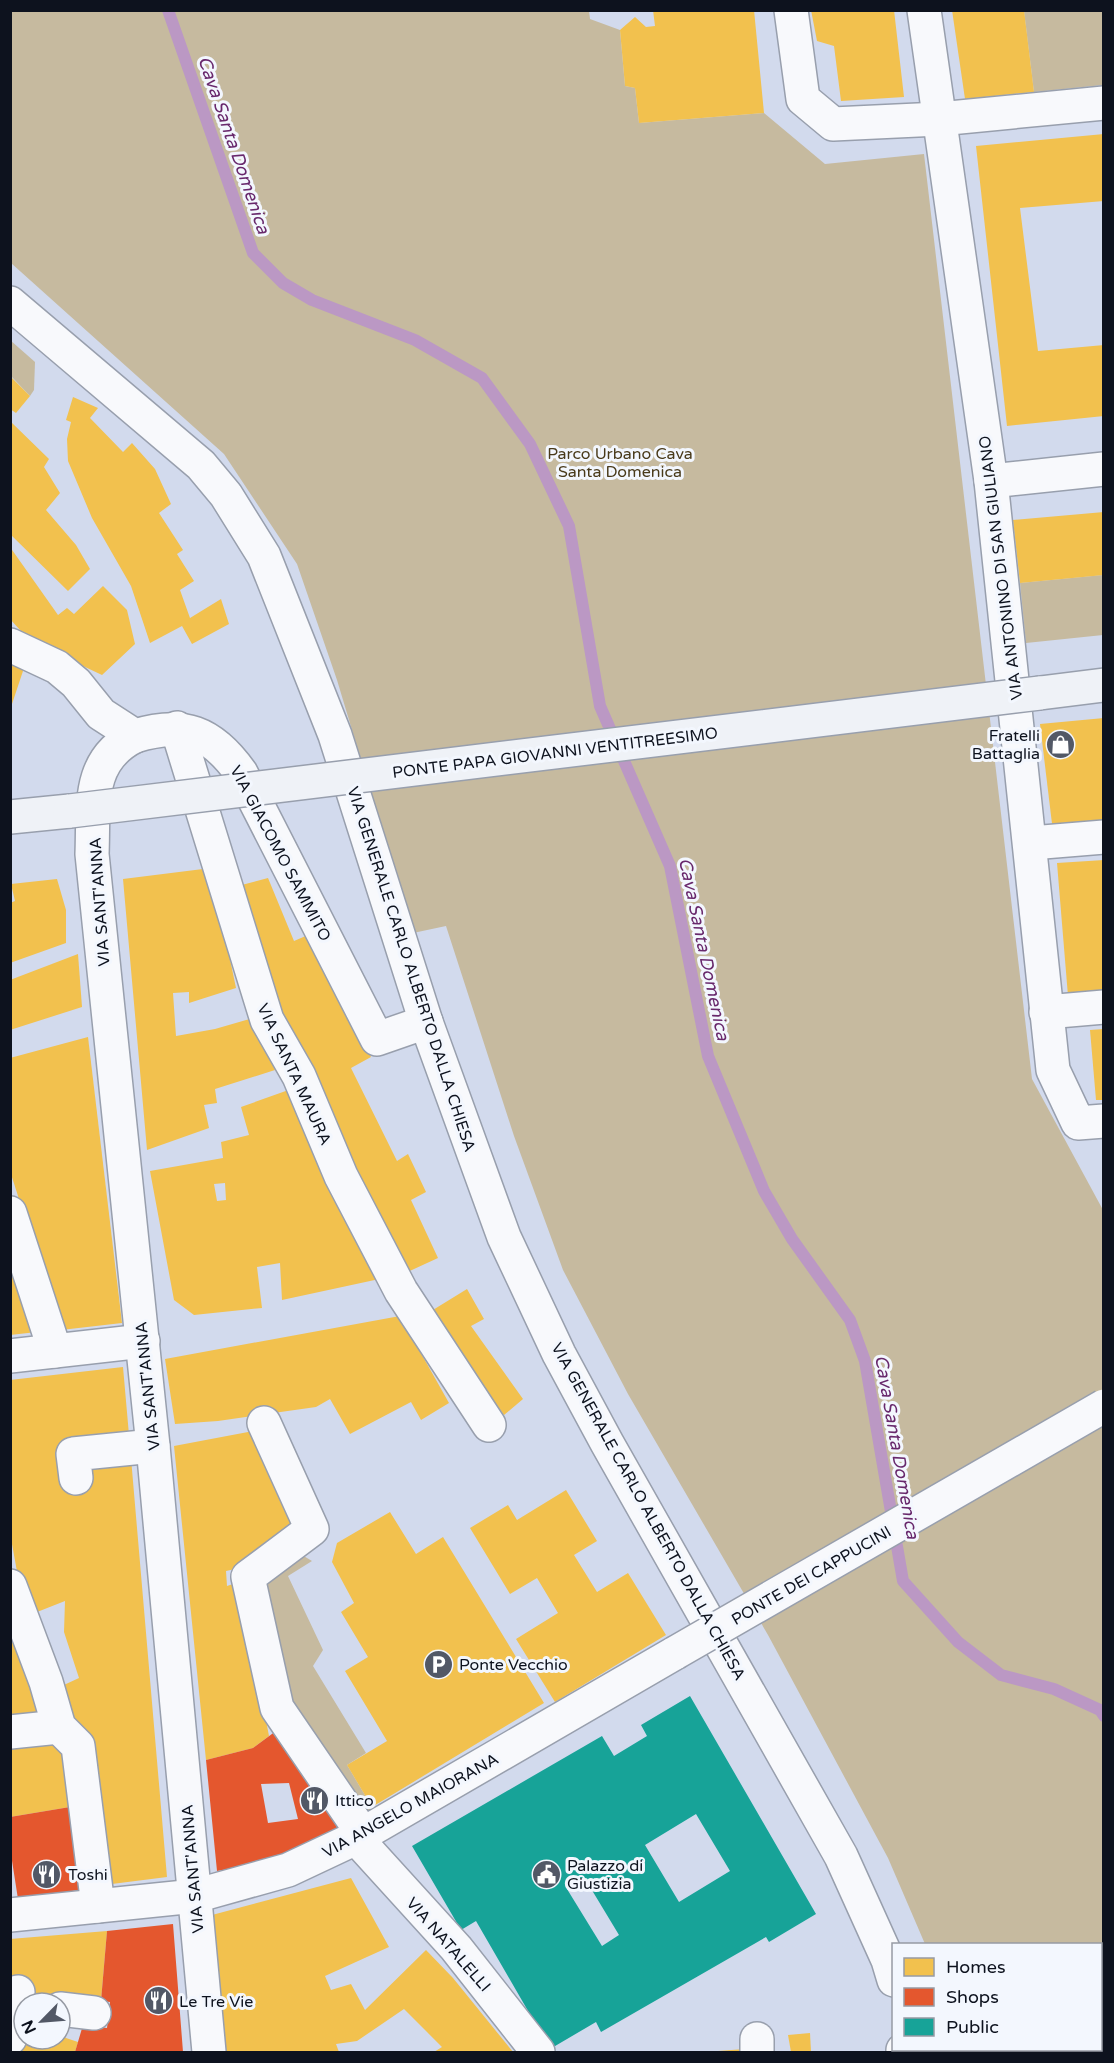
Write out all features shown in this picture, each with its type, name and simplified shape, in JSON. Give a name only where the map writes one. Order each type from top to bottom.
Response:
[{"type":"street","points":[[791,10],[803,99],[833,124],[939,119],[1104,104]]},
{"type":"street","name":"VIA ANTONINO DI SAN GIULIANO","points":[[924,10],[991,481],[1031,843],[1053,1070],[1091,1122]]},
{"type":"street","name":"VIA GENERALE CARLO ALBERTO DALLA CHIESA","points":[[10,303],[201,465],[226,495],[264,556],[335,735],[426,1022],[504,1237],[559,1354],[607,1443],[841,1856],[892,1973]]},
{"type":"street","points":[[991,481],[1104,469]]},
{"type":"street","points":[[10,645],[57,667],[76,683],[101,714],[135,736]]},
{"type":"street","name":"PONTE PAPA GIOVANNI VENTITREESIMO","points":[[10,818],[1104,685]]},
{"type":"street","name":"VIA GIACOMO SAMMITO","points":[[135,736],[160,728],[177,728],[211,740],[241,773],[377,1039],[426,1022]]},
{"type":"street","name":"VIA SANTA MAURA","points":[[177,728],[267,1020],[299,1076],[341,1176],[401,1291],[489,1425]]},
{"type":"street","name":"VIA SANT'ANNA","points":[[135,736],[118,745],[98,772],[92,854],[143,1341],[209,2052]]},
{"type":"street","points":[[1031,843],[1104,837]]},
{"type":"street","points":[[1046,1012],[1104,1007]]},
{"type":"street","points":[[10,1214],[55,1351]]},
{"type":"street","points":[[10,1356],[143,1341]]},
{"type":"street","name":"PONTE DEI CAPPUCINI","points":[[614,1688],[1104,1406]]},
{"type":"street","name":"VIA NATALELLI","points":[[264,1423],[312,1529],[248,1577],[277,1708],[360,1836],[456,1948],[538,2052]]},
{"type":"street","points":[[76,1478],[73,1454],[153,1446]]},
{"type":"street","points":[[10,1586],[46,1682],[59,1727],[78,1746],[98,1906]]},
{"type":"street","name":"VIA ANGELO MAIORANA","points":[[10,1914],[195,1896],[288,1870],[360,1836],[614,1688]]},
{"type":"street","points":[[10,1732],[59,1727]]},
{"type":"street","points":[[72,2010],[94,2013]]},
{"type":"green space","name":"Parco Urbano Cava Santa Domenica","points":[[11,11],[589,11],[590,19],[620,30],[625,86],[635,88],[639,123],[764,113],[825,164],[924,154],[1032,1079],[1103,1210],[1103,2052],[951,2052],[1102,2051],[1102,1943],[925,1943],[888,1858],[768,1635],[628,1394],[563,1270],[514,1136],[446,926],[413,933],[337,680],[297,564],[224,454],[11,263]]},
{"type":"green space","points":[[1024,11],[1103,11],[1103,85],[1034,92]]},
{"type":"green space","points":[[10,340],[35,362],[34,390],[30,396],[11,376]]},
{"type":"green space","points":[[1103,575],[1103,635],[1026,643],[1020,583]]},
{"type":"green space","points":[[302,1555],[312,1561],[288,1576],[323,1650],[313,1666],[366,1753],[347,1765],[372,1807],[366,1817],[287,1701],[262,1584]]},
{"type":"building: Homes","points":[[653,10],[754,10],[764,113],[639,123],[635,88],[625,86],[620,30],[635,17],[646,27],[655,26]]},
{"type":"building: Homes","points":[[811,10],[894,10],[904,97],[841,101],[834,46],[817,41]]},
{"type":"building: Homes","points":[[952,10],[1024,10],[1034,92],[965,99]]},
{"type":"building: Homes","points":[[1104,134],[1104,201],[1020,208],[1038,351],[1104,345],[1104,416],[1007,426],[976,146]]},
{"type":"building: Homes","points":[[10,376],[30,396],[16,413],[10,409]]},
{"type":"building: Homes","points":[[73,397],[98,408],[90,418],[123,452],[132,443],[155,469],[171,504],[159,513],[183,550],[177,554],[194,581],[180,590],[190,618],[221,599],[229,624],[192,644],[182,626],[150,643],[131,586],[92,518],[68,461],[67,439],[71,422],[66,420]]},
{"type":"building: Homes","points":[[10,421],[49,459],[44,467],[60,493],[46,510],[76,545],[90,569],[68,591],[10,534]]},
{"type":"building: Homes","points":[[1104,512],[1104,575],[1020,583],[1013,520]]},
{"type":"building: Homes","points":[[10,547],[58,615],[67,608],[74,614],[103,586],[127,610],[135,644],[102,675],[30,641],[10,619]]},
{"type":"building: Homes","points":[[10,659],[26,662],[11,707],[10,707]]},
{"type":"building: Homes","points":[[1104,718],[1104,827],[1053,832],[1040,724]]},
{"type":"building: Homes","points":[[1104,860],[1104,993],[1068,996],[1057,863]]},
{"type":"building: Homes","points":[[211,868],[236,988],[189,1003],[189,992],[173,993],[176,1036],[215,1029],[253,1018],[275,1070],[215,1089],[217,1103],[204,1105],[209,1128],[147,1150],[123,879]]},
{"type":"building: Homes","points":[[268,878],[294,941],[315,932],[371,1057],[351,1068],[397,1161],[408,1154],[426,1192],[411,1200],[438,1258],[401,1275],[279,1027],[234,887]]},
{"type":"building: Homes","points":[[57,879],[66,910],[66,943],[10,963],[10,903],[15,901],[11,884]]},
{"type":"building: Homes","points":[[78,954],[82,1007],[10,1030],[10,980]]},
{"type":"building: Homes","points":[[1104,1029],[1104,1100],[1096,1100],[1090,1030]]},
{"type":"building: Homes","points":[[88,1037],[122,1323],[61,1330],[10,1171],[10,1058]]},
{"type":"building: Homes","points":[[297,1087],[384,1278],[282,1300],[280,1263],[257,1267],[262,1308],[194,1315],[174,1300],[150,1171],[223,1158],[221,1142],[249,1135],[241,1107]],"holes":[[[225,1183],[226,1200],[217,1201],[214,1184]]]},
{"type":"building: Homes","points":[[10,1253],[37,1332],[10,1335]]},
{"type":"building: Homes","points":[[467,1289],[484,1319],[471,1326],[523,1399],[504,1415],[428,1313]]},
{"type":"building: Homes","points":[[400,1316],[449,1403],[421,1420],[411,1402],[350,1434],[330,1399],[316,1407],[218,1421],[175,1424],[165,1359]]},
{"type":"building: Homes","points":[[123,1367],[129,1435],[59,1444],[64,1491],[88,1489],[88,1463],[131,1458],[167,1877],[104,1885],[82,1726],[62,1717],[53,1690],[79,1678],[64,1632],[65,1601],[32,1614],[18,1577],[10,1533],[10,1380]]},
{"type":"building: Homes","points":[[258,1430],[303,1525],[249,1566],[226,1571],[227,1586],[239,1582],[269,1736],[253,1748],[206,1760],[174,1446]]},
{"type":"building: Homes","points":[[566,1490],[597,1541],[574,1555],[597,1592],[628,1573],[666,1635],[555,1702],[516,1639],[558,1613],[537,1578],[510,1594],[470,1528],[508,1505],[517,1520]]},
{"type":"building: Homes","name":"Ponte Vecchio","points":[[390,1512],[416,1554],[443,1537],[544,1703],[372,1807],[347,1765],[387,1741],[345,1671],[368,1657],[341,1612],[354,1603],[332,1562],[337,1543]]},
{"type":"building: Homes","points":[[10,1612],[46,1713],[10,1720]]},
{"type":"building: Homes","points":[[66,1744],[76,1806],[10,1817],[10,1746]]},
{"type":"building: Homes","points":[[351,1878],[389,1947],[325,1976],[331,1990],[351,1984],[365,2010],[426,1950],[453,1978],[513,2052],[434,2052],[442,2047],[404,2009],[357,2041],[336,2044],[339,2052],[225,2052],[212,1915]]},
{"type":"building: Homes","points":[[107,1931],[101,2001],[72,2002],[72,1991],[12,1992],[10,1991],[10,1939]]},
{"type":"building: Homes","points":[[810,2033],[811,2052],[791,2052],[788,2035]]},
{"type":"building: Homes","points":[[72,2040],[78,2042],[75,2052],[14,2052],[72,2051]]},
{"type":"building: Homes","points":[[745,2049],[745,2052],[718,2052],[718,2051]]},
{"type":"building: Shops","points":[[280,1728],[346,1825],[265,1863],[217,1871],[206,1760],[253,1748]],"holes":[[[289,1783],[298,1819],[268,1823],[261,1784]]]},
{"type":"building: Shops","points":[[76,1806],[86,1889],[18,1899],[10,1848],[10,1817]]},
{"type":"building: Shops","points":[[173,1924],[183,2052],[75,2052],[83,2025],[107,2028],[110,2002],[101,2001],[107,1931]]},
{"type":"building: Public","name":"Palazzo di Giustizia","points":[[690,1696],[816,1914],[769,1942],[766,1937],[601,2032],[596,2022],[550,2049],[476,1921],[461,1930],[412,1846],[602,1736],[614,1756],[647,1736],[641,1725]],"holes":[[[696,1814],[730,1871],[679,1902],[645,1845]],[[584,1877],[619,1935],[602,1946],[567,1889]]]},
{"type":"waterway","name":"Cava Santa Domenica","points":[[168,10],[253,253],[283,283],[312,300],[415,340],[482,378],[530,444],[569,526],[600,706],[670,866],[708,1056],[764,1191],[792,1239],[850,1320],[865,1361],[903,1581],[958,1642],[1001,1675],[1054,1689],[1100,1710],[1104,1716]]},
{"type":"place","name":"Fratelli Battaglia","points":[[1061,744]]},
{"type":"place","name":"Ponte Vecchio","points":[[438,1664]]},
{"type":"place","name":"Ittico","points":[[314,1800]]},
{"type":"place","name":"Toshi","points":[[47,1874]]},
{"type":"place","name":"Palazzo di Giustizia","points":[[546,1874]]},
{"type":"place","name":"Le Tre Vie","points":[[158,2001]]}]
